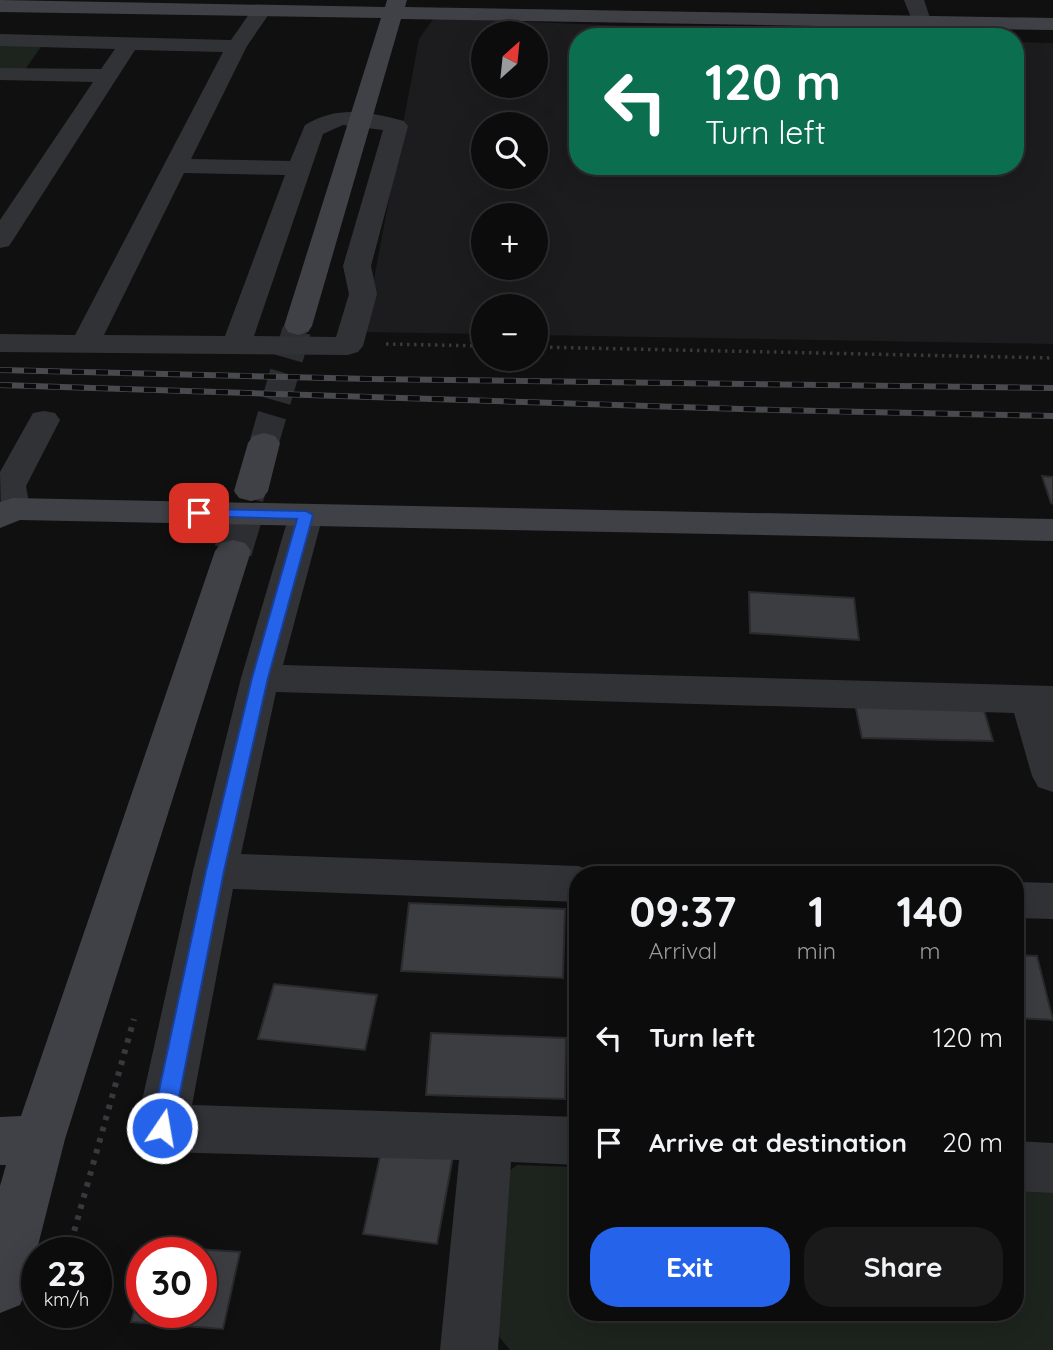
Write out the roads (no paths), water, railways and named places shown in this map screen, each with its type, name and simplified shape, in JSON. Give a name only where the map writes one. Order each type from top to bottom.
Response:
[{"type":"street","points":[[914,0],[921,21]]},
{"type":"street","points":[[0,6],[261,11],[395,6],[1053,24]]},
{"type":"street","points":[[298,326],[395,6]]},
{"type":"street","points":[[0,39],[28,7]]},
{"type":"street","points":[[84,345],[237,46],[261,11]]},
{"type":"street","points":[[0,39],[237,46]]},
{"type":"street","points":[[0,240],[131,43]]},
{"type":"street","points":[[0,74],[108,76]]},
{"type":"street","points":[[0,343],[348,346],[363,294],[357,266],[396,126],[361,116],[323,123],[313,130],[237,344]]},
{"type":"street","points":[[177,166],[301,168]]},
{"type":"street","points":[[44,420],[9,486],[6,513],[306,515],[1053,530]]},
{"type":"street","points":[[251,491],[264,443]]},
{"type":"street","points":[[306,515],[260,678],[215,871],[162,1128],[569,1141]]},
{"type":"street","points":[[0,1285],[20,1140],[233,551]]},
{"type":"street","points":[[260,678],[1041,700],[1053,776]]},
{"type":"street","points":[[215,871],[569,884]]},
{"type":"street","points":[[1024,900],[1053,901]]},
{"type":"street","points":[[469,1350],[487,1136]]},
{"type":"street","points":[[1024,1166],[1053,1168]]},
{"type":"tunnel","points":[[264,443],[298,326]]},
{"type":"tunnel","points":[[249,498],[251,491]]},
{"type":"tunnel","points":[[233,551],[249,497]]},
{"type":"railway","points":[[0,370],[371,379],[1053,388]]},
{"type":"railway","points":[[0,385],[775,410],[1053,416]]}]
